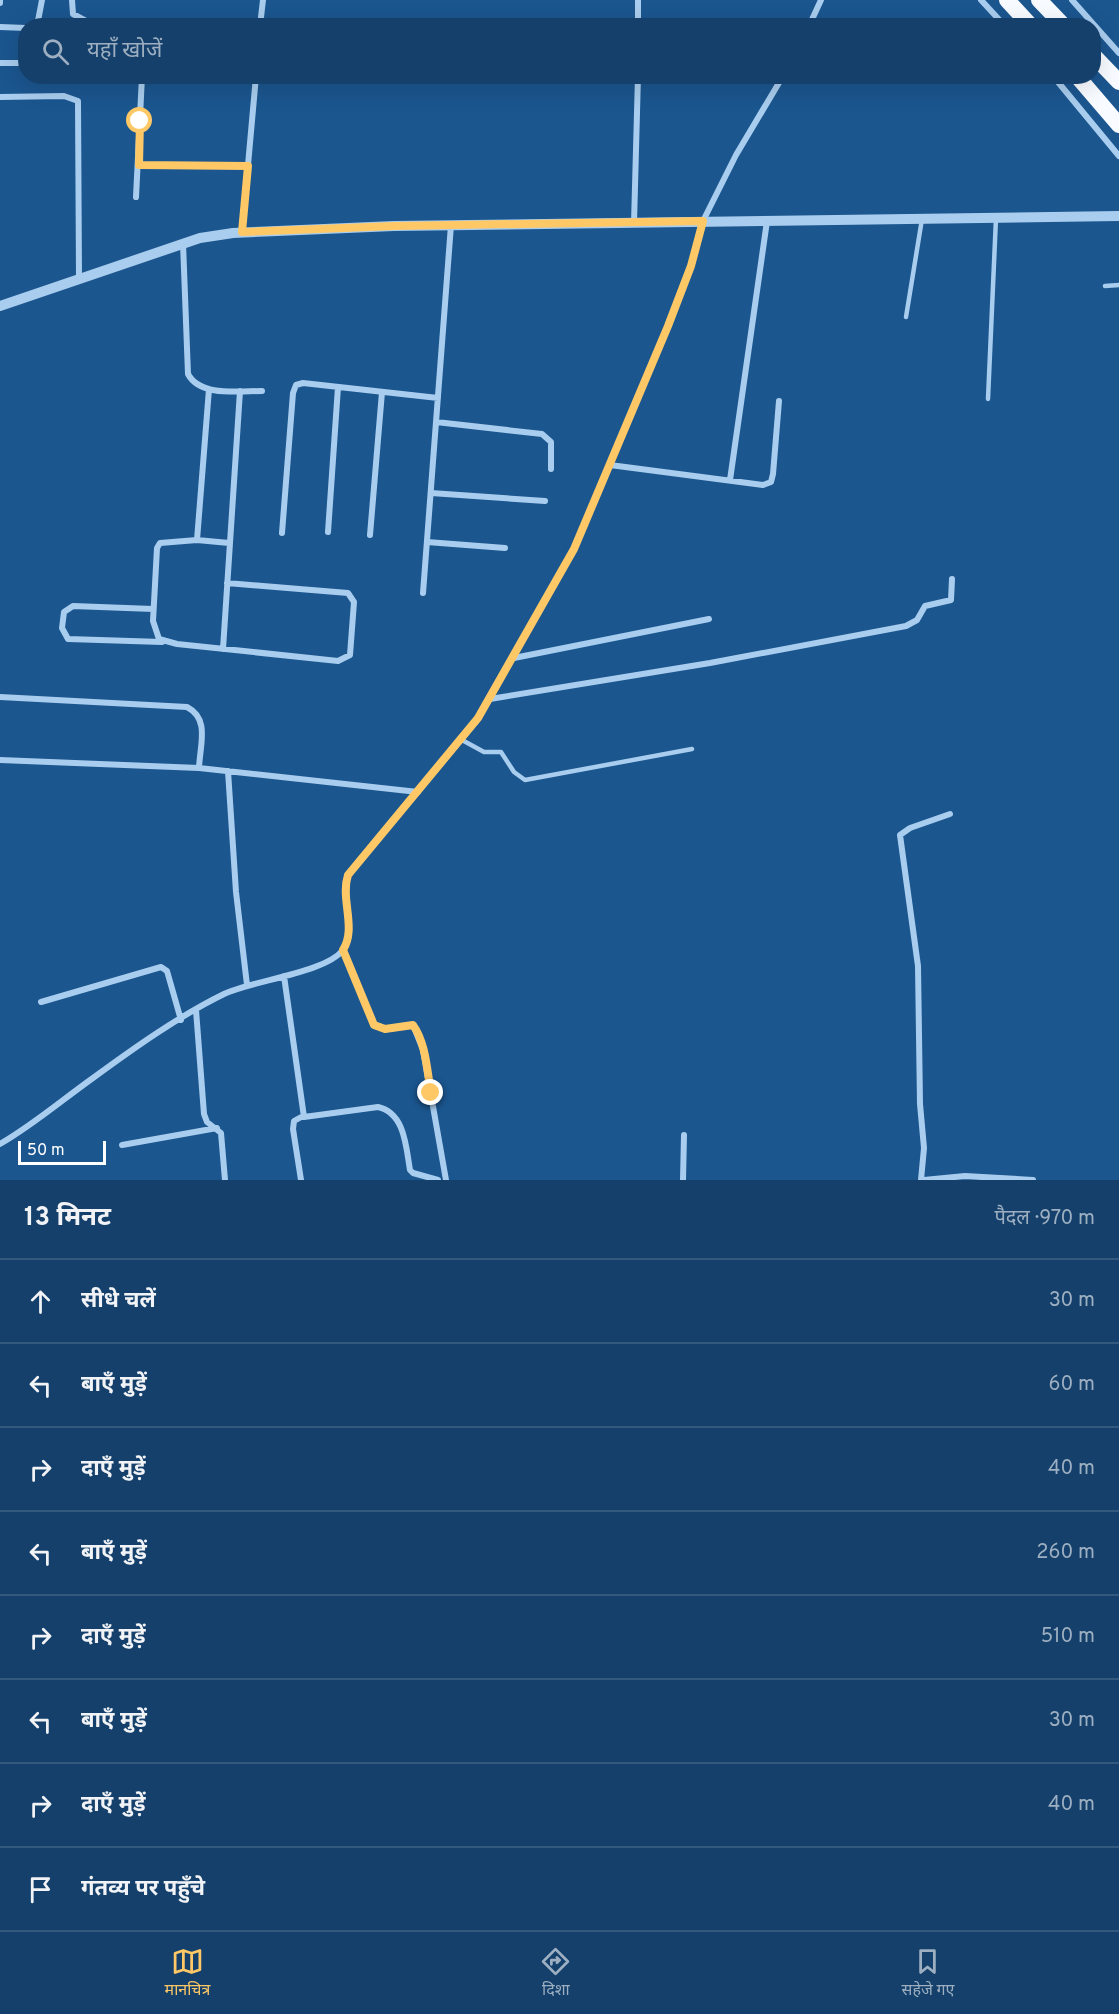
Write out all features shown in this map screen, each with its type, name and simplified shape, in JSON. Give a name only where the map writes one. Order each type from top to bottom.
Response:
[{"type":"highway","points":[[1007,0],[1024,18]]},
{"type":"highway","points":[[1039,0],[1056,18]]},
{"type":"highway","points":[[1101,63],[1119,82]]},
{"type":"highway","points":[[1084,84],[1119,125]]},
{"type":"street","points":[[39,18],[42,0]]},
{"type":"street","points":[[72,0],[73,14],[80,18]]},
{"type":"street","points":[[261,18],[263,0]]},
{"type":"street","points":[[638,0],[638,18]]},
{"type":"street","points":[[813,18],[821,0]]},
{"type":"street","points":[[981,0],[998,18]]},
{"type":"street","points":[[1072,0],[1088,18]]},
{"type":"street","points":[[0,27],[18,28]]},
{"type":"street","points":[[1101,33],[1119,53]]},
{"type":"street","points":[[0,63],[18,63]]},
{"type":"street","points":[[136,197],[142,84]]},
{"type":"street","points":[[242,232],[255,84]]},
{"type":"street","points":[[634,223],[638,84]]},
{"type":"street","points":[[0,1144],[94,1077],[196,1010],[247,985],[325,963],[343,950],[349,932],[344,887],[348,875],[462,740],[490,699],[574,549],[668,326],[691,266],[703,221],[736,155],[778,84]]},
{"type":"street","points":[[1060,84],[1119,156]]},
{"type":"street","points":[[0,97],[64,96],[78,101],[79,278]]},
{"type":"street","points":[[139,165],[248,166]]},
{"type":"street","points":[[0,306],[183,243],[242,232],[451,225],[1119,216]]},
{"type":"street","points":[[730,480],[766,221]]},
{"type":"street","points":[[423,593],[451,225]]},
{"type":"street","points":[[183,243],[188,374],[199,387],[262,391]]},
{"type":"street","points":[[282,533],[293,393],[296,385],[303,383],[438,398]]},
{"type":"street","points":[[328,532],[338,387]]},
{"type":"street","points":[[197,540],[209,388]]},
{"type":"street","points":[[223,649],[240,391]]},
{"type":"street","points":[[370,534],[382,392]]},
{"type":"street","points":[[610,465],[763,485],[771,482],[779,401]]},
{"type":"street","points":[[436,422],[542,434],[551,442],[551,469]]},
{"type":"street","points":[[430,493],[545,501]]},
{"type":"street","points":[[166,642],[159,639],[155,633],[153,609],[157,548],[160,543],[197,540],[229,543]]},
{"type":"street","points":[[427,542],[505,548]]},
{"type":"street","points":[[490,699],[710,663],[906,626],[917,620],[925,606],[951,600],[952,579]]},
{"type":"street","points":[[153,609],[73,606],[64,612],[62,628],[68,639],[166,642],[338,661],[345,660],[352,649],[354,602],[348,593],[227,583]]},
{"type":"street","points":[[514,658],[709,619]]},
{"type":"street","points":[[0,697],[187,707],[198,712],[202,720],[199,768]]},
{"type":"street","points":[[0,760],[199,768],[418,792]]},
{"type":"street","points":[[228,771],[236,892],[247,985]]},
{"type":"street","points":[[950,814],[910,828],[900,835],[918,966],[920,1104],[924,1148],[922,1180],[964,1176],[1033,1180]]},
{"type":"street","points":[[343,950],[374,1025],[385,1029],[413,1025],[417,1030],[423,1050],[446,1180]]},
{"type":"street","points":[[41,1002],[161,967],[167,971],[181,1020]]},
{"type":"street","points":[[284,976],[303,1116]]},
{"type":"street","points":[[196,1010],[204,1114],[207,1122],[218,1128],[221,1133],[225,1180]]},
{"type":"street","points":[[301,1180],[293,1129],[294,1121],[303,1116],[378,1107],[386,1109],[400,1124],[410,1170],[419,1176],[438,1180]]},
{"type":"street","points":[[122,1145],[218,1128]]},
{"type":"street","points":[[683,1180],[684,1134]]},
{"type":"lane","points":[[988,399],[996,218]]},
{"type":"lane","points":[[906,317],[922,219]]},
{"type":"lane","points":[[1105,286],[1119,285]]},
{"type":"lane","points":[[462,740],[484,752],[501,752],[514,772],[525,780],[693,749]]},
{"type":"route","points":[[140,121],[139,165],[248,166],[242,232],[394,226],[703,221],[691,266],[668,326],[574,549],[478,718],[451,754],[367,851],[348,875],[344,887],[349,932],[348,942],[343,950],[369,1016],[378,1029],[413,1025],[417,1030],[423,1050],[431,1093]]}]
